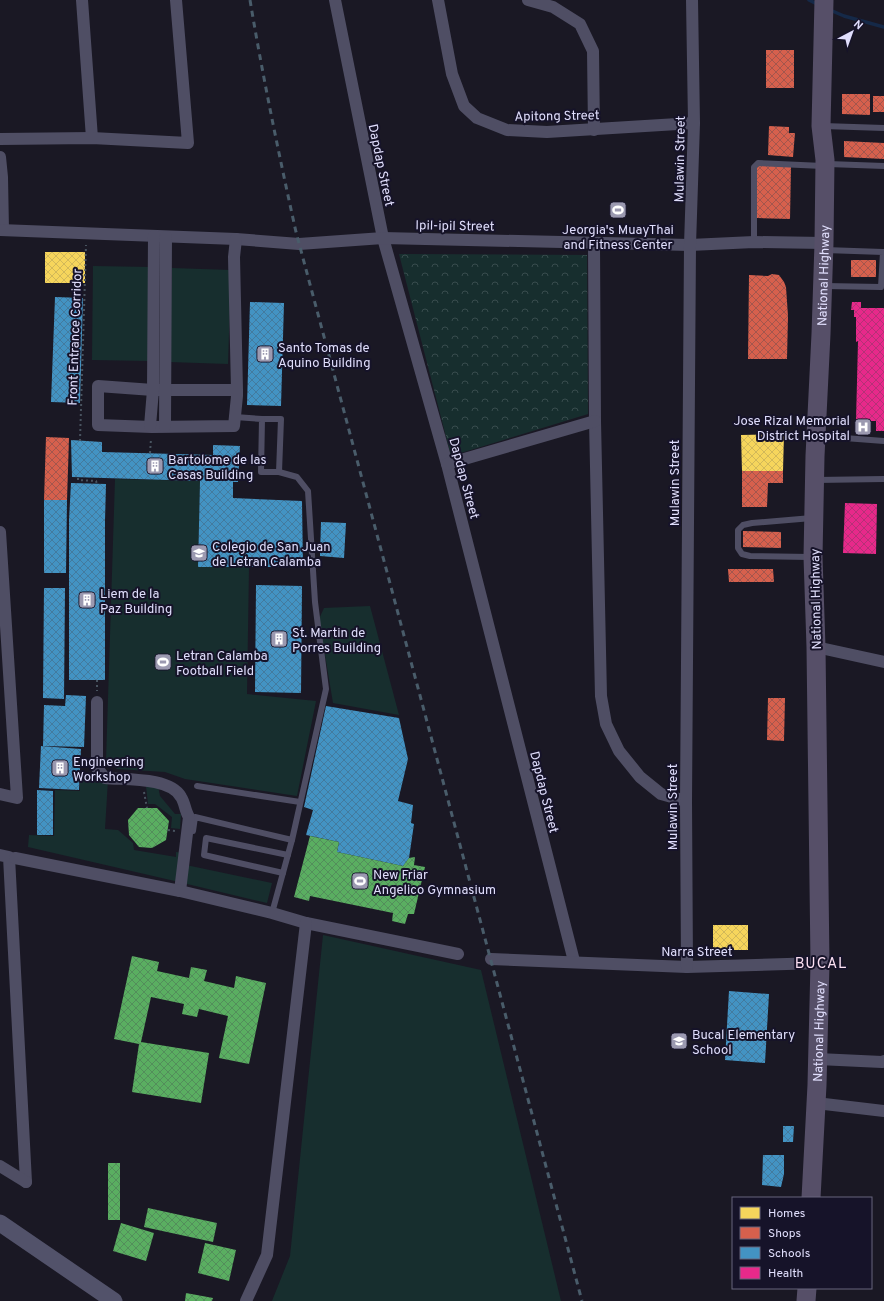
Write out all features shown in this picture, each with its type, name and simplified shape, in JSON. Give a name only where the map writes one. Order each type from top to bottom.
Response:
[{"type":"main road","name":"National Highway","points":[[812,1197],[818,1059],[820,963],[813,518],[824,246],[824,165],[821,126],[824,0]]},
{"type":"main road","points":[[0,1223],[114,1301]]},
{"type":"main road","points":[[806,1301],[807,1289]]},
{"type":"street","points":[[82,0],[92,138]]},
{"type":"street","points":[[0,139],[92,138],[188,143],[176,0]]},
{"type":"street","name":"Dapdap Street","points":[[335,0],[383,238],[447,464],[574,961]]},
{"type":"street","name":"Apitong Street","points":[[438,0],[452,74],[464,106],[477,118],[507,130],[547,132],[694,123]]},
{"type":"street","points":[[528,0],[553,7],[580,24],[593,51],[594,130]]},
{"type":"street","name":"Mulawin Street","points":[[687,966],[686,801],[690,245],[694,123],[692,0]]},
{"type":"street","points":[[0,156],[2,177],[2,230]]},
{"type":"street","name":"Ipil-ipil Street","points":[[2,230],[236,239],[299,244],[383,238],[690,245],[754,242],[824,246]]},
{"type":"street","points":[[150,426],[158,389],[160,236]]},
{"type":"street","points":[[236,239],[234,257],[237,390],[234,426],[98,425],[98,386],[158,389],[237,390]]},
{"type":"street","points":[[594,243],[601,696],[606,724],[619,751],[640,777],[661,794],[686,801]]},
{"type":"street","points":[[158,389],[165,426]]},
{"type":"street","points":[[447,464],[596,421]]},
{"type":"street","points":[[0,532],[17,798],[0,794]]},
{"type":"street","points":[[816,647],[884,662]]},
{"type":"street","points":[[97,702],[97,768],[105,778],[159,782],[172,787],[181,796],[185,811],[189,817],[182,892]]},
{"type":"street","points":[[0,855],[9,857],[5,897],[26,1182],[0,1166]]},
{"type":"street","points":[[15,858],[182,892],[272,913],[306,923],[458,954]]},
{"type":"street","points":[[246,1301],[267,1255],[306,923]]},
{"type":"street","name":"Narra Street","points":[[490,958],[687,966],[820,963]]},
{"type":"street","points":[[818,1059],[884,1061]]},
{"type":"street","points":[[816,1104],[884,1111]]},
{"type":"lane","points":[[821,126],[884,128]]},
{"type":"lane","points":[[754,242],[754,167],[758,164],[884,166]]},
{"type":"lane","points":[[822,286],[881,287],[883,252],[824,246]]},
{"type":"lane","points":[[235,417],[281,419],[279,472]]},
{"type":"lane","points":[[262,419],[262,472],[279,472],[297,477],[308,491],[315,602],[326,689],[292,840],[272,913]]},
{"type":"lane","points":[[817,435],[884,441]]},
{"type":"lane","points":[[814,480],[884,479]]},
{"type":"lane","points":[[813,518],[752,523],[743,525],[738,530],[738,548],[742,554],[750,556],[813,557]]},
{"type":"lane","points":[[197,786],[300,802]]},
{"type":"lane","points":[[182,892],[195,817],[292,840]]},
{"type":"lane","points":[[283,873],[204,854],[206,838],[288,855]]},
{"type":"path","name":"Front Entrance Corridor","points":[[80,441],[86,233]]},
{"type":"path","points":[[78,478],[78,480],[97,483],[96,478]]},
{"type":"path","points":[[142,781],[147,808]]},
{"type":"green space","points":[[399,254],[587,255],[588,414],[451,456]]},
{"type":"green space","points":[[93,266],[151,267],[149,361],[92,360]]},
{"type":"green space","points":[[172,268],[231,270],[228,364],[169,362]]},
{"type":"green space","points":[[115,479],[200,481],[198,566],[249,567],[247,694],[316,701],[297,796],[185,779],[165,772],[117,769],[106,761]]},
{"type":"green space","points":[[370,606],[399,715],[333,703],[319,619],[324,608]]},
{"type":"green space","points":[[80,778],[108,780],[105,829],[118,830],[133,843],[134,850],[176,857],[176,852],[184,853],[179,882],[28,847],[29,835],[54,836],[55,790],[80,791]]},
{"type":"green space","points":[[146,786],[158,786],[160,796],[175,814],[181,814],[180,829],[171,828],[172,817],[155,804],[148,804]]},
{"type":"green space","points":[[186,865],[272,883],[267,903],[183,883]]},
{"type":"green space","points":[[323,935],[481,970],[561,1301],[272,1301],[290,1256]]},
{"type":"building: Homes","points":[[45,252],[85,252],[85,283],[45,283]]},
{"type":"building: Homes","points":[[784,434],[783,471],[742,471],[741,435]]},
{"type":"building: Homes","points":[[713,925],[748,925],[748,950],[713,950]]},
{"type":"building: Shops","points":[[766,50],[794,50],[794,88],[766,88]]},
{"type":"building: Shops","points":[[842,94],[870,94],[870,115],[842,114]]},
{"type":"building: Shops","points":[[873,96],[884,96],[884,112],[873,112]]},
{"type":"building: Shops","points":[[769,126],[789,127],[789,133],[795,133],[793,157],[768,155]]},
{"type":"building: Shops","points":[[844,141],[884,143],[884,159],[844,157]]},
{"type":"building: Shops","points":[[757,165],[791,166],[790,219],[757,218]]},
{"type":"building: Shops","points":[[851,260],[876,260],[876,277],[851,277]]},
{"type":"building: Shops","points":[[772,274],[779,275],[786,287],[788,316],[787,359],[748,359],[749,275],[768,276]]},
{"type":"building: Shops","points":[[46,437],[69,438],[67,500],[44,500]]},
{"type":"building: Shops","points":[[742,471],[783,471],[783,483],[768,483],[767,507],[742,507]]},
{"type":"building: Shops","points":[[743,531],[781,532],[781,548],[743,547]]},
{"type":"building: Shops","points":[[728,569],[773,569],[774,582],[729,582]]},
{"type":"building: Shops","points":[[768,698],[785,698],[784,741],[767,740]]},
{"type":"building: Schools","points":[[55,297],[83,298],[80,403],[51,402]]},
{"type":"building: Schools","name":"Santo Tomas de Aquino Building","points":[[250,302],[284,303],[281,406],[247,405]]},
{"type":"building: Schools","points":[[71,440],[102,442],[102,452],[213,455],[213,445],[240,446],[238,482],[233,482],[233,498],[302,501],[303,567],[198,567],[200,481],[72,477]]},
{"type":"building: Schools","name":"Liem de la Paz Building","points":[[71,483],[106,484],[105,680],[69,680],[69,520]]},
{"type":"building: Schools","points":[[44,500],[67,500],[66,573],[44,573]]},
{"type":"building: Schools","points":[[321,522],[346,523],[344,558],[320,556]]},
{"type":"building: Schools","name":"St. Martin de Porres Building","points":[[256,585],[302,586],[301,693],[255,692]]},
{"type":"building: Schools","points":[[44,588],[65,588],[64,699],[43,698]]},
{"type":"building: Schools","points":[[66,695],[86,696],[84,747],[43,746],[44,705],[65,706]]},
{"type":"building: Schools","points":[[326,706],[399,718],[408,759],[398,801],[413,805],[411,823],[414,824],[409,858],[403,866],[337,852],[339,842],[306,835],[313,810],[304,807]]},
{"type":"building: Schools","name":"Engineering Workshop","points":[[41,746],[81,749],[79,790],[39,788]]},
{"type":"building: Schools","points":[[37,790],[53,791],[53,835],[37,835]]},
{"type":"building: Schools","points":[[729,991],[769,994],[765,1063],[725,1060]]},
{"type":"building: Schools","points":[[783,1126],[794,1126],[793,1142],[783,1142]]},
{"type":"building: Schools","points":[[763,1155],[784,1155],[784,1174],[781,1187],[762,1185]]},
{"type":"building: Health","points":[[852,302],[861,302],[861,308],[884,308],[884,431],[876,431],[876,421],[856,421],[858,341],[856,342],[856,317],[854,317],[854,310],[851,310]]},
{"type":"building: Health","points":[[845,503],[877,504],[876,554],[843,553]]},
{"type":"building: Public","points":[[138,808],[157,808],[169,821],[166,840],[152,848],[139,847],[129,835],[128,820]]},
{"type":"building: Public","name":"New Friar Angelico Gymnasium","points":[[310,836],[339,842],[337,852],[403,866],[409,858],[415,857],[414,865],[425,867],[414,914],[408,914],[405,924],[392,921],[393,913],[310,896],[309,901],[294,897]]},
{"type":"building: Public","points":[[132,956],[159,962],[157,971],[189,978],[191,967],[207,970],[204,981],[234,988],[236,976],[266,983],[249,1064],[219,1058],[228,1016],[199,1009],[197,1017],[182,1014],[184,1004],[151,997],[141,1042],[209,1053],[201,1103],[132,1092],[139,1044],[114,1039]]},
{"type":"building: Public","points":[[108,1163],[120,1163],[120,1220],[108,1220]]},
{"type":"building: Public","points":[[148,1208],[217,1223],[213,1242],[144,1227]]},
{"type":"building: Public","points":[[121,1223],[154,1233],[146,1261],[113,1251]]},
{"type":"building: Public","points":[[205,1243],[236,1250],[229,1281],[198,1273]]},
{"type":"building: Public","points":[[186,1293],[213,1298],[212,1301],[185,1301]]},
{"type":"waterway","points":[[809,0],[817,4]]},
{"type":"waterway","points":[[830,10],[844,16],[884,27]]},
{"type":"railway","points":[[250,0],[260,58],[296,232],[582,1301]]},
{"type":"place","name":"Jeorgia's MuayThai and Fitness Center","points":[[618,210]]},
{"type":"place","name":"Santo Tomas de Aquino Building","points":[[265,354]]},
{"type":"place","name":"Jose Rizal Memorial District Hospital","points":[[863,427]]},
{"type":"place","name":"Bartolome de las Casas Building","points":[[155,466]]},
{"type":"place","name":"Colegio de San Juan de Letran Calamba","points":[[199,553]]},
{"type":"place","name":"Liem de la Paz Building","points":[[87,600]]},
{"type":"place","name":"St. Martin de Porres Building","points":[[279,639]]},
{"type":"place","name":"Letran Calamba Football Field","points":[[163,662]]},
{"type":"place","name":"Engineering Workshop","points":[[60,768]]},
{"type":"place","name":"New Friar Angelico Gymnasium","points":[[360,881]]},
{"type":"place","name":"Bucal Elementary School","points":[[679,1041]]},
{"type":"district","name":"BUCAL","points":[[821,963]]}]
